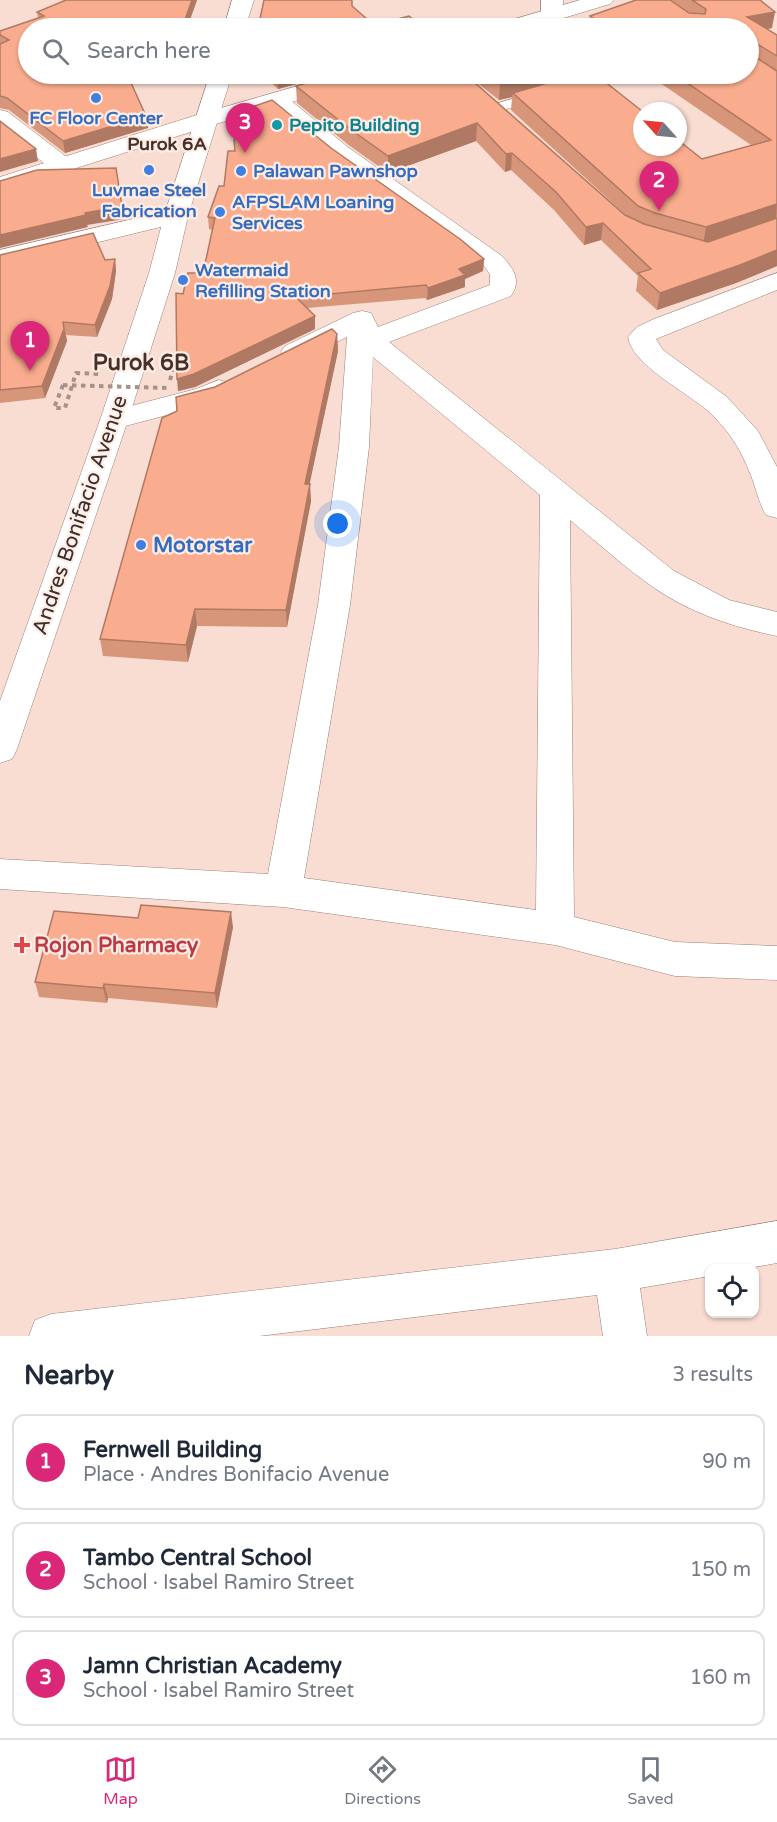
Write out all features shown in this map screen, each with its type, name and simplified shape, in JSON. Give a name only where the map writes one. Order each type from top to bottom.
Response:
[{"type":"main road","points":[[238,18],[243,0]]},
{"type":"main road","points":[[530,18],[552,8],[603,0]]},
{"type":"main road","name":"Andres Bonifacio Avenue","points":[[0,749],[114,420],[162,273],[176,216],[218,84]]},
{"type":"main road","points":[[0,186],[208,119],[329,84]]},
{"type":"main road","points":[[268,365],[365,330],[502,290],[505,281],[502,271],[493,261],[341,153],[276,100]]},
{"type":"main road","points":[[0,117],[64,167]]},
{"type":"main road","points":[[0,258],[176,216]]},
{"type":"main road","points":[[777,281],[664,325],[642,337],[643,344],[653,356],[726,412],[748,438],[764,470],[777,508]]},
{"type":"main road","points":[[365,330],[555,492],[663,579],[692,598],[727,613],[777,624]]},
{"type":"main road","points":[[284,891],[334,605],[354,447],[365,330]]},
{"type":"main road","points":[[114,420],[206,396],[237,380]]},
{"type":"main road","points":[[555,492],[555,929]]},
{"type":"main road","points":[[0,874],[284,891],[555,929],[675,959],[777,963]]},
{"type":"main road","points":[[51,1336],[255,1325],[615,1271],[777,1242]]},
{"type":"main road","points":[[615,1271],[625,1336]]},
{"type":"lane","points":[[497,108],[575,84]]},
{"type":"path","points":[[128,375],[76,373],[66,408],[54,408],[63,385],[169,388],[173,369],[161,369]]},
{"type":"building","points":[[66,0],[192,0],[186,18],[38,18],[44,16],[37,12]]},
{"type":"building","points":[[264,0],[352,0],[352,6],[366,18],[260,18]]},
{"type":"building","points":[[636,0],[670,0],[689,13],[705,14],[706,9],[692,0],[760,0],[775,12],[747,17],[749,18],[593,18],[590,16]]},
{"type":"building","points":[[759,24],[777,35],[777,56],[759,45]]},
{"type":"building","points":[[18,25],[18,84],[132,84],[146,116],[63,141],[7,98],[0,96],[0,44],[9,40],[0,35],[0,31]]},
{"type":"building","points":[[759,59],[777,71],[777,204],[706,227],[638,206],[513,93],[544,84],[608,84],[633,104],[633,156],[687,156],[687,147],[702,159],[771,140],[689,84],[759,84]]},
{"type":"building","points":[[303,84],[476,84],[625,215],[644,224],[708,242],[777,218],[777,250],[660,293],[638,273],[651,269],[603,223],[586,227],[556,192],[512,153],[506,154],[477,123],[388,156],[296,86]]},
{"type":"building","points":[[272,100],[331,148],[460,239],[484,259],[459,269],[465,275],[428,288],[426,285],[296,297],[315,316],[194,374],[177,379],[176,293],[183,294],[188,273],[203,273],[215,218],[208,217],[219,186],[224,186],[228,151],[235,151],[234,140],[252,107]]},
{"type":"building","points":[[0,121],[36,149],[0,159]]},
{"type":"building","points":[[116,168],[122,206],[0,235],[0,181],[37,170]]},
{"type":"building","points":[[93,233],[105,260],[115,259],[110,286],[95,325],[63,322],[64,329],[42,386],[0,390],[0,255]]},
{"type":"building","points":[[332,329],[337,334],[305,484],[310,484],[286,610],[195,609],[186,645],[100,639],[162,418],[177,411],[176,397],[215,387]]},
{"type":"building","points":[[141,905],[231,912],[215,993],[104,984],[103,988],[35,982],[54,911],[138,918]]},
{"type":"place","name":"FC Floor Center","points":[[96,98]]},
{"type":"place","name":"Pepito Building","points":[[277,125]]},
{"type":"place","name":"Jamn Christian Academy","points":[[245,153]]},
{"type":"place","name":"Luvmae Steel Fabrication","points":[[149,170]]},
{"type":"place","name":"Palawan Pawnshop","points":[[241,171]]},
{"type":"place","name":"Tambo Central School","points":[[659,211]]},
{"type":"place","name":"AFPSLAM Loaning Services","points":[[220,212]]},
{"type":"place","name":"Watermaid Refilling Station","points":[[183,280]]},
{"type":"place","name":"Fernwell Building","points":[[30,371]]},
{"type":"place","name":"Motorstar","points":[[141,545]]},
{"type":"place","name":"Rojon Pharmacy","points":[[22,945]]},
{"type":"district","name":"Purok 6A","points":[[167,144]]},
{"type":"district","name":"Purok 6B","points":[[141,363]]}]
